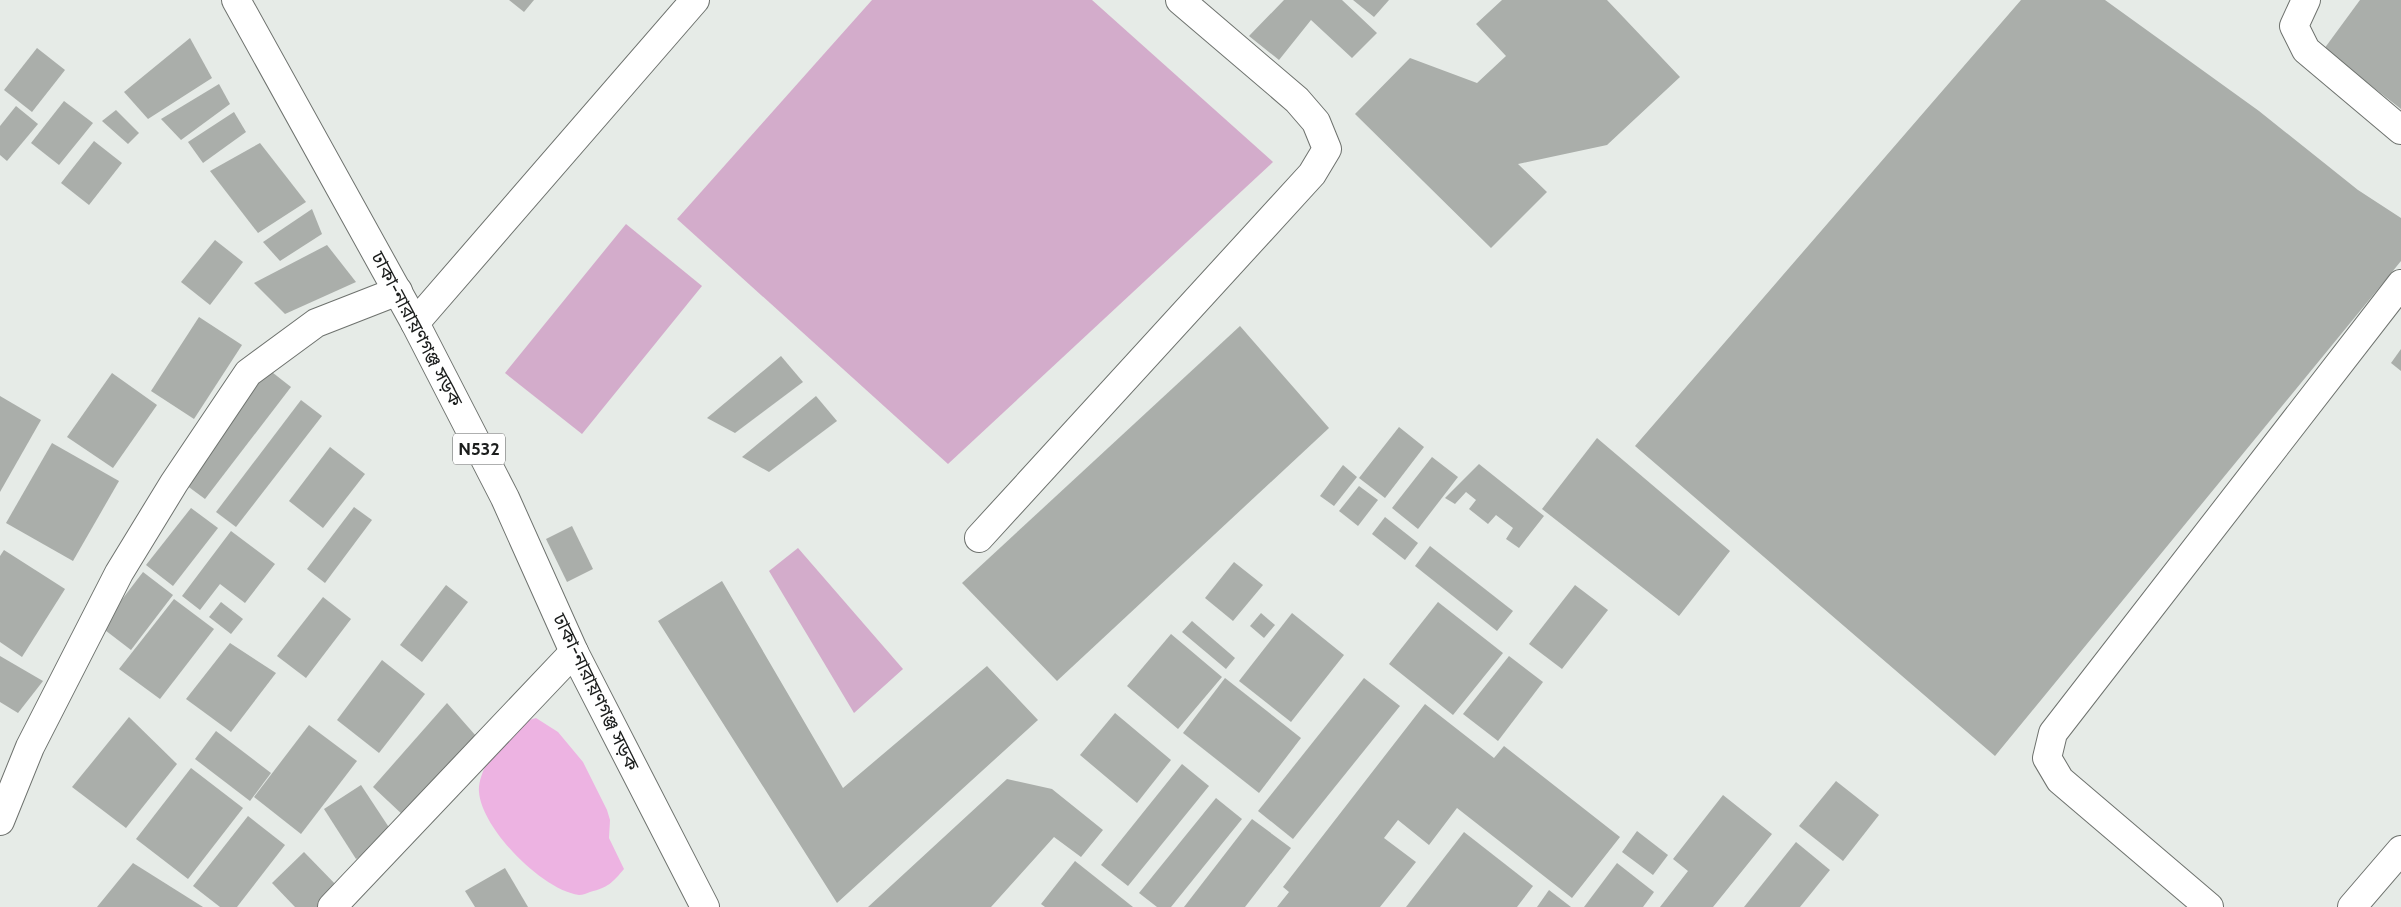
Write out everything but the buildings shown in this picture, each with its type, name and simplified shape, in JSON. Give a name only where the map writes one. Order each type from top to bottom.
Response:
[{"type":"main road","name":"ঢাকা-নারায়ণগঞ্জ সড়ক","points":[[236,0],[415,323],[505,498],[574,652],[705,907]]},
{"type":"main road","points":[[415,323],[695,0]]},
{"type":"main road","points":[[978,538],[1312,174],[1326,148],[1316,122],[1297,100],[1180,0]]},
{"type":"main road","points":[[2306,0],[2294,26],[2306,50],[2401,130]]},
{"type":"main road","points":[[2209,907],[2060,780],[2047,758],[2053,733],[2401,284]]},
{"type":"main road","points":[[0,821],[30,747],[119,573],[174,483],[248,372],[316,323],[398,291]]},
{"type":"main road","points":[[332,907],[574,652]]},
{"type":"main road","points":[[2352,907],[2401,850]]},
{"type":"shaded area","points":[[872,0],[1092,0],[1273,162],[948,464],[677,219]]},
{"type":"shaded area","points":[[626,224],[702,286],[582,434],[505,373]]},
{"type":"shaded area","points":[[798,548],[903,669],[854,713],[769,571]]},
{"type":"shaded area","points":[[536,718],[558,732],[583,762],[607,810],[610,820],[609,838],[624,869],[606,886],[583,894],[579,895],[564,891],[532,870],[502,840],[483,807],[479,784],[495,748],[509,726]]}]
